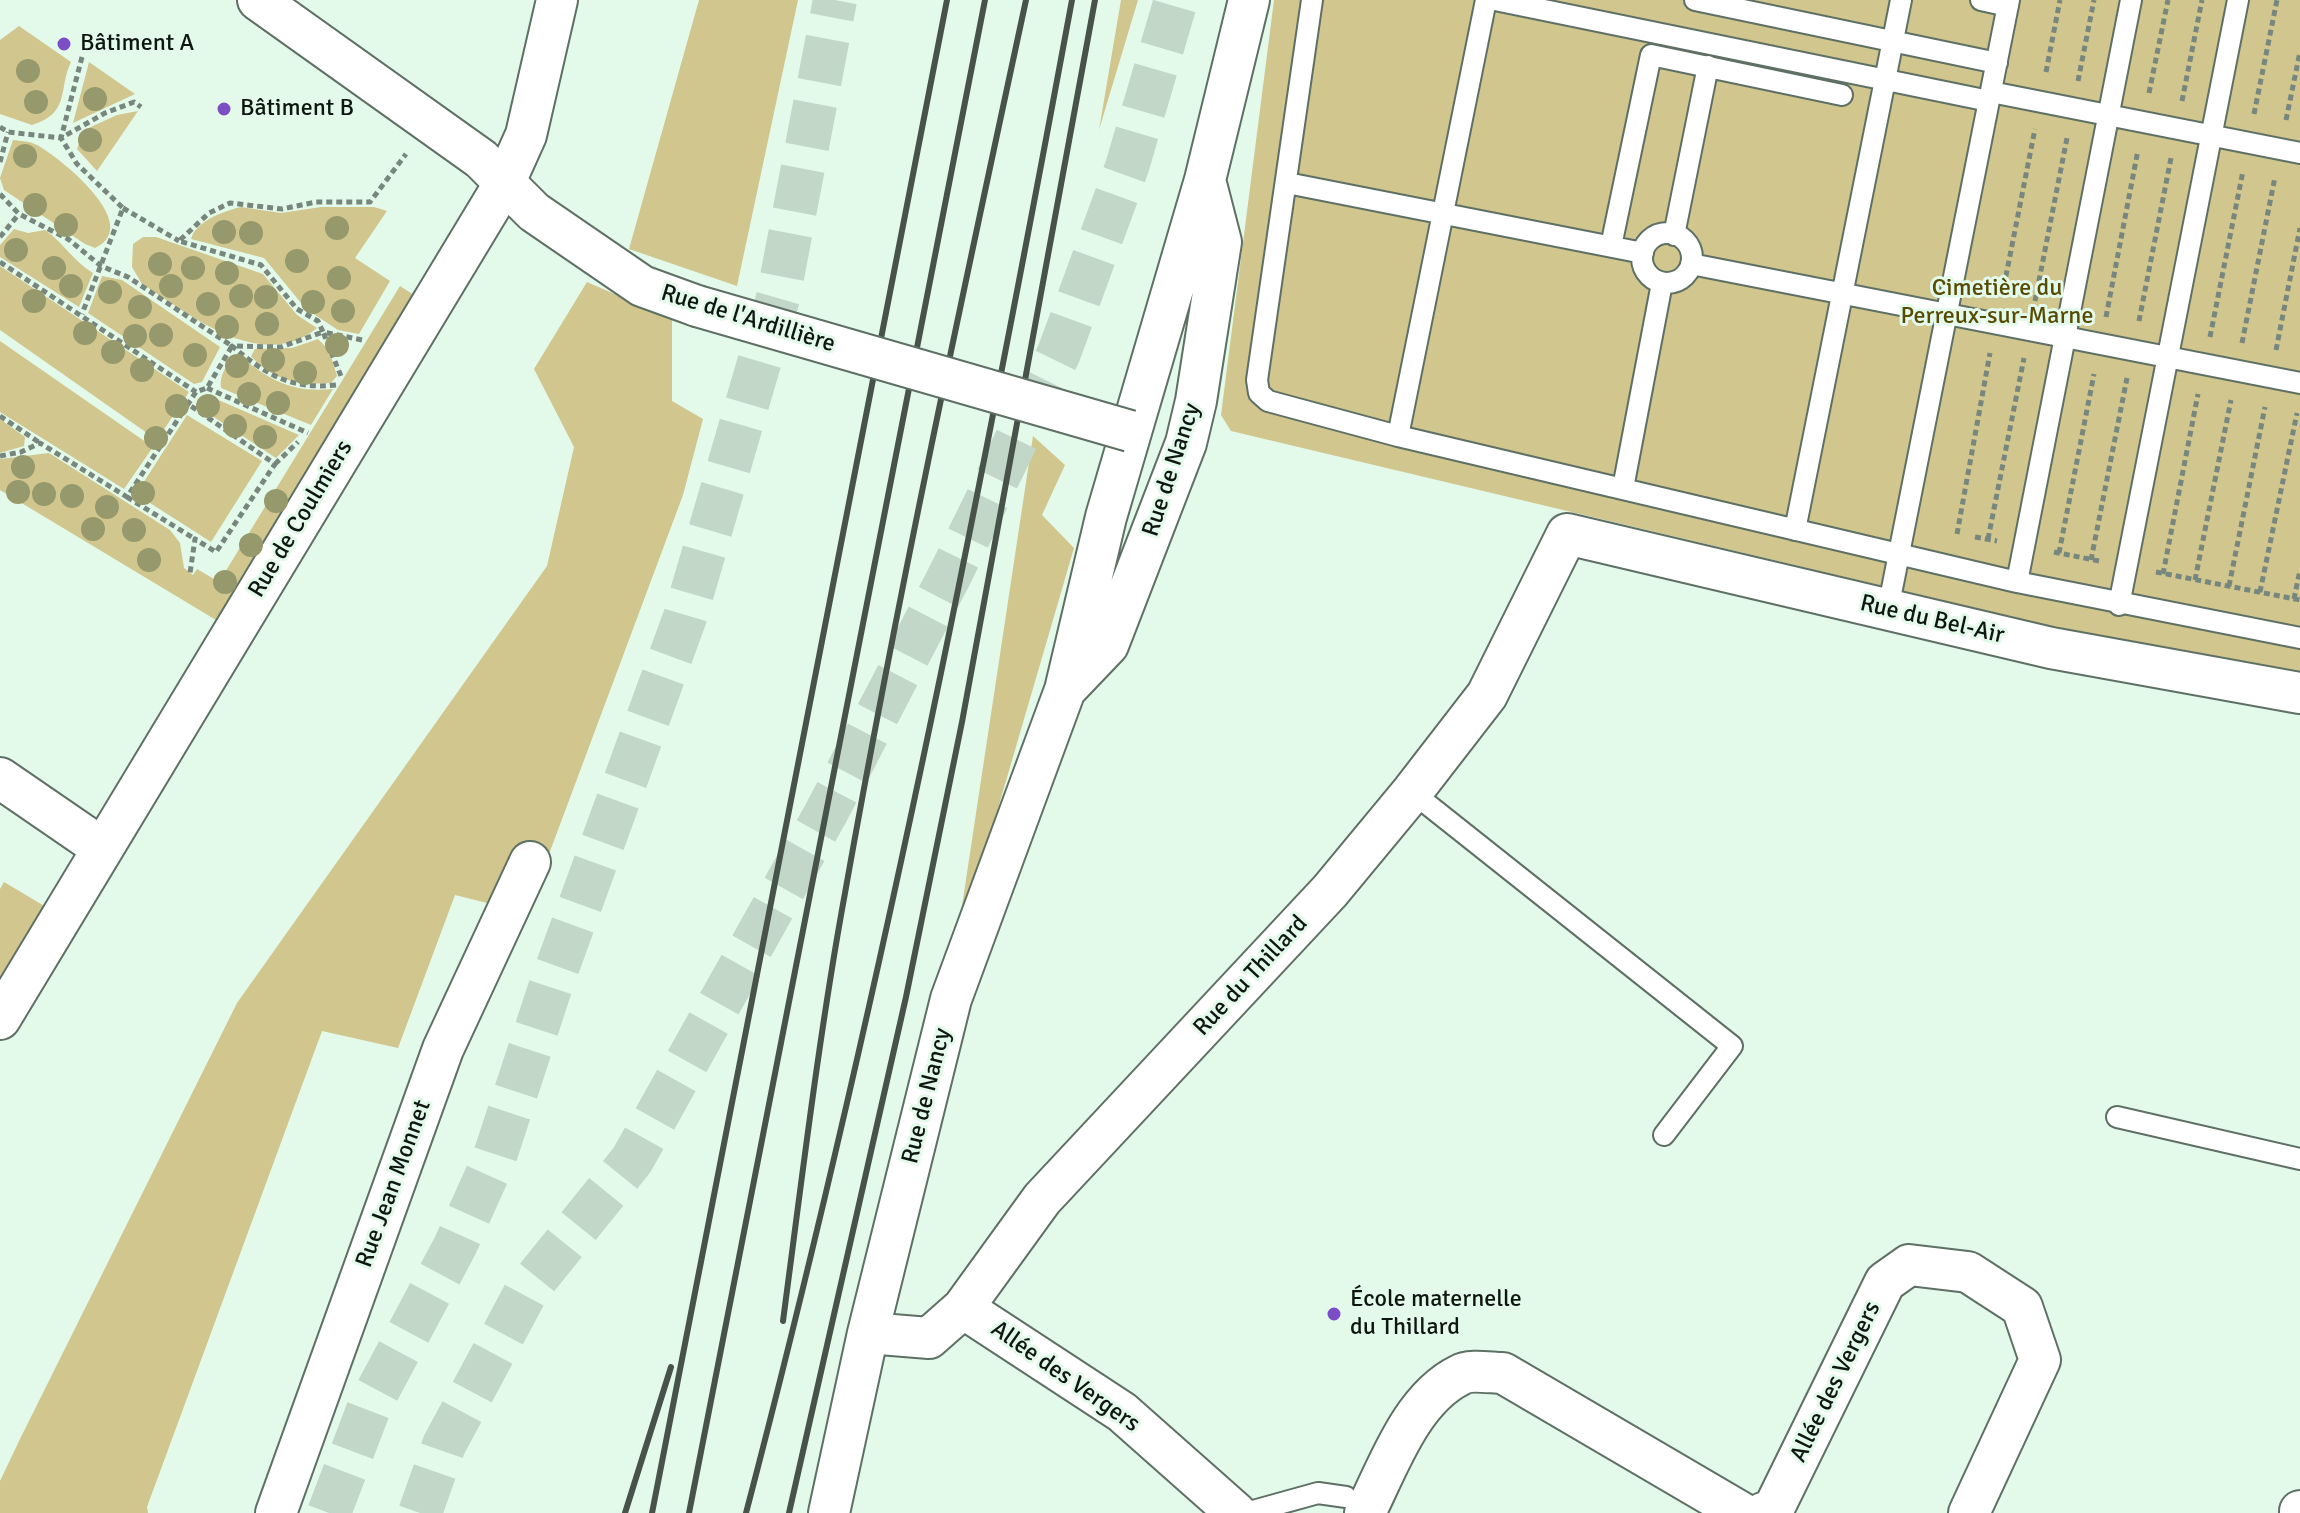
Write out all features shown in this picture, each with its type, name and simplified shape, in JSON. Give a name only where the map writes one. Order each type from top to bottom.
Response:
[{"type":"street","name":"Rue de l'Ardillière","points":[[258,0],[481,159],[534,212],[642,286],[697,306],[1130,431]]},
{"type":"street","name":"Rue de Coulmiers","points":[[0,1019],[504,184],[526,135],[557,0]]},
{"type":"street","name":"Rue de Nancy","points":[[829,1513],[868,1333],[951,999],[1065,690],[1106,517],[1205,180],[1249,0]]},
{"type":"street","name":"Rue de Nancy","points":[[1065,690],[1108,645],[1186,443],[1196,401],[1221,242],[1205,180]]},
{"type":"street","name":"Rue du Bel-Air","points":[[1567,534],[2051,648],[2300,693]]},
{"type":"street","name":"Rue du Thillard","points":[[868,1333],[929,1338],[963,1308],[1042,1199],[1330,891],[1487,695],[1567,534]]},
{"type":"street","points":[[0,778],[102,848]]},
{"type":"street","name":"Rue Jean Monnet","points":[[276,1513],[443,1049],[530,862]]},
{"type":"street","name":"Allée des Vergers","points":[[1763,1513],[1773,1510],[1885,1282],[1909,1265],[1968,1272],[2022,1307],[2040,1360],[1969,1513]]},
{"type":"street","name":"Allée des Vergers","points":[[963,1308],[1122,1412],[1236,1513]]},
{"type":"street","points":[[1355,1505],[1431,1395],[1462,1373],[1503,1373],[1742,1513]]},
{"type":"lane","points":[[1312,0],[1257,380],[1259,393],[1280,405],[1398,436],[1795,530],[2119,605],[2300,638]]},
{"type":"lane","points":[[1398,436],[1486,0]]},
{"type":"lane","points":[[1495,0],[1885,80],[2040,102],[2290,151]]},
{"type":"lane","points":[[1695,0],[1997,63]]},
{"type":"lane","points":[[1795,530],[1901,0]]},
{"type":"lane","points":[[1888,609],[2009,3],[1981,0]]},
{"type":"lane","points":[[2017,582],[2131,0]]},
{"type":"lane","points":[[2119,605],[2238,0]]},
{"type":"lane","points":[[1611,246],[1651,55],[1842,95]]},
{"type":"lane","points":[[1674,235],[1708,66]]},
{"type":"lane","points":[[1287,183],[1643,253]]},
{"type":"lane","points":[[1674,235],[1689,246],[1691,264],[1680,279],[1662,283],[1644,268],[1643,253],[1655,237],[1674,235]]},
{"type":"lane","points":[[1691,264],[2300,383]]},
{"type":"lane","points":[[1623,488],[1662,283]]},
{"type":"lane","points":[[1412,792],[1732,1046],[1664,1135]]},
{"type":"lane","points":[[2117,1117],[2300,1159]]},
{"type":"lane","points":[[1246,1513],[1318,1493],[1355,1505]]},
{"type":"path","points":[[1955,533],[2060,0]]},
{"type":"path","points":[[1988,539],[2094,0]]},
{"type":"path","points":[[2059,553],[2168,0]]},
{"type":"path","points":[[2091,560],[2202,0]]},
{"type":"path","points":[[2163,574],[2277,0]]},
{"type":"path","points":[[2195,580],[2237,371],[2290,151],[2300,52]]},
{"type":"path","points":[[82,57],[61,138],[77,164],[123,208],[179,241],[261,265],[297,309],[318,321],[342,376]]},
{"type":"path","points":[[0,127],[8,132],[61,138],[105,113],[134,102],[141,107]]},
{"type":"path","points":[[179,241],[209,213],[230,203],[282,209],[316,202],[370,202],[382,190],[426,122]]},
{"type":"path","points":[[0,162],[8,132]]},
{"type":"path","points":[[0,194],[19,214],[68,239],[101,266],[128,277],[232,346],[255,366],[285,383],[314,387],[339,385]]},
{"type":"path","points":[[82,314],[123,208]]},
{"type":"path","points":[[0,237],[19,214]]},
{"type":"path","points":[[0,262],[196,392]]},
{"type":"path","points":[[232,346],[281,347],[323,332],[362,340],[355,352]]},
{"type":"path","points":[[127,497],[196,392],[207,388],[232,346]]},
{"type":"path","points":[[331,397],[348,364]]},
{"type":"path","points":[[207,388],[308,433]]},
{"type":"path","points":[[2260,592],[2300,400]]},
{"type":"path","points":[[188,404],[275,464]]},
{"type":"path","points":[[0,416],[216,552],[275,464],[308,433],[315,421]]},
{"type":"path","points":[[0,456],[21,452],[40,443]]},
{"type":"path","points":[[190,573],[195,539]]},
{"type":"path","points":[[2294,599],[2300,570]]},
{"type":"green space","points":[[699,0],[798,0],[737,286],[629,249]]},
{"type":"green space","points":[[1121,0],[1138,0],[1099,130]]},
{"type":"green space","name":"Cimetière du Perreux-sur-Marne","points":[[1274,0],[2300,0],[2300,673],[2093,636],[1231,431],[1221,415]]},
{"type":"green space","points":[[19,26],[71,62],[58,107],[53,114],[32,125],[0,114],[0,40]]},
{"type":"green space","points":[[89,62],[135,94],[73,123]]},
{"type":"green space","points":[[138,111],[97,171],[77,149],[84,130],[117,115]]},
{"type":"green space","points":[[13,140],[37,145],[48,152],[93,192],[110,224],[108,237],[95,248],[85,244],[4,190],[0,178]]},
{"type":"green space","points":[[241,207],[281,213],[321,207],[374,207],[387,211],[355,258],[390,281],[359,334],[338,330],[306,309],[264,258],[191,239],[205,222]]},
{"type":"green space","points":[[14,229],[28,233],[45,230],[93,273],[79,307],[0,257],[0,245]]},
{"type":"green space","points":[[143,237],[156,237],[263,274],[297,315],[317,328],[295,341],[272,345],[249,342],[203,323],[142,284],[132,267],[133,244]]},
{"type":"green space","points":[[0,266],[189,392],[157,440],[0,330]]},
{"type":"green space","points":[[102,276],[122,280],[220,347],[202,382],[194,384],[88,313]]},
{"type":"green space","points":[[587,282],[672,319],[672,401],[703,419],[683,495],[527,913],[455,895],[398,1048],[322,1031],[147,1507],[148,1513],[0,1513],[0,1481],[237,1003],[547,566],[574,447],[534,369]]},
{"type":"green space","points":[[400,286],[414,295],[216,620],[0,490],[0,459],[49,453],[170,530],[180,543],[184,568],[193,575],[197,569],[219,582]]},
{"type":"green space","points":[[318,339],[329,350],[337,376],[331,383],[288,380],[268,371],[251,356],[255,349],[292,348]]},
{"type":"green space","points":[[0,341],[153,447],[124,489],[0,412]]},
{"type":"green space","points":[[239,355],[261,372],[294,387],[333,389],[311,425],[221,388],[225,368]]},
{"type":"green space","points":[[214,398],[299,435],[276,458],[197,406],[202,399]]},
{"type":"green space","points":[[187,415],[262,461],[211,542],[136,494]]},
{"type":"green space","points":[[0,419],[25,437],[24,446],[0,453]]},
{"type":"green space","points":[[1033,436],[1065,465],[1042,515],[1074,548],[954,959]]},
{"type":"green space","points":[[4,882],[51,910],[0,987],[0,889]]},
{"type":"tunnel","points":[[329,1513],[370,1405],[455,1246],[494,1159],[552,982],[685,617],[778,298],[835,0]]},
{"type":"tunnel","points":[[420,1513],[444,1445],[527,1290],[632,1160],[826,813],[951,573],[1059,353],[1127,167],[1176,0]]},
{"type":"railway","points":[[652,1513],[947,0]]},
{"type":"railway","points":[[689,1513],[985,0]]},
{"type":"railway","points":[[783,1321],[827,1000],[865,781],[931,446],[1026,0]]},
{"type":"railway","points":[[746,1513],[839,1137],[923,760],[1000,380],[1072,0]]},
{"type":"railway","points":[[789,1513],[906,997],[962,722],[1095,0]]},
{"type":"railway","points":[[625,1513],[671,1367]]},
{"type":"place","name":"Bâtiment A","points":[[64,44]]},
{"type":"place","name":"Bâtiment B","points":[[224,109]]},
{"type":"place","name":"École maternelle du Thillard","points":[[1334,1314]]}]
